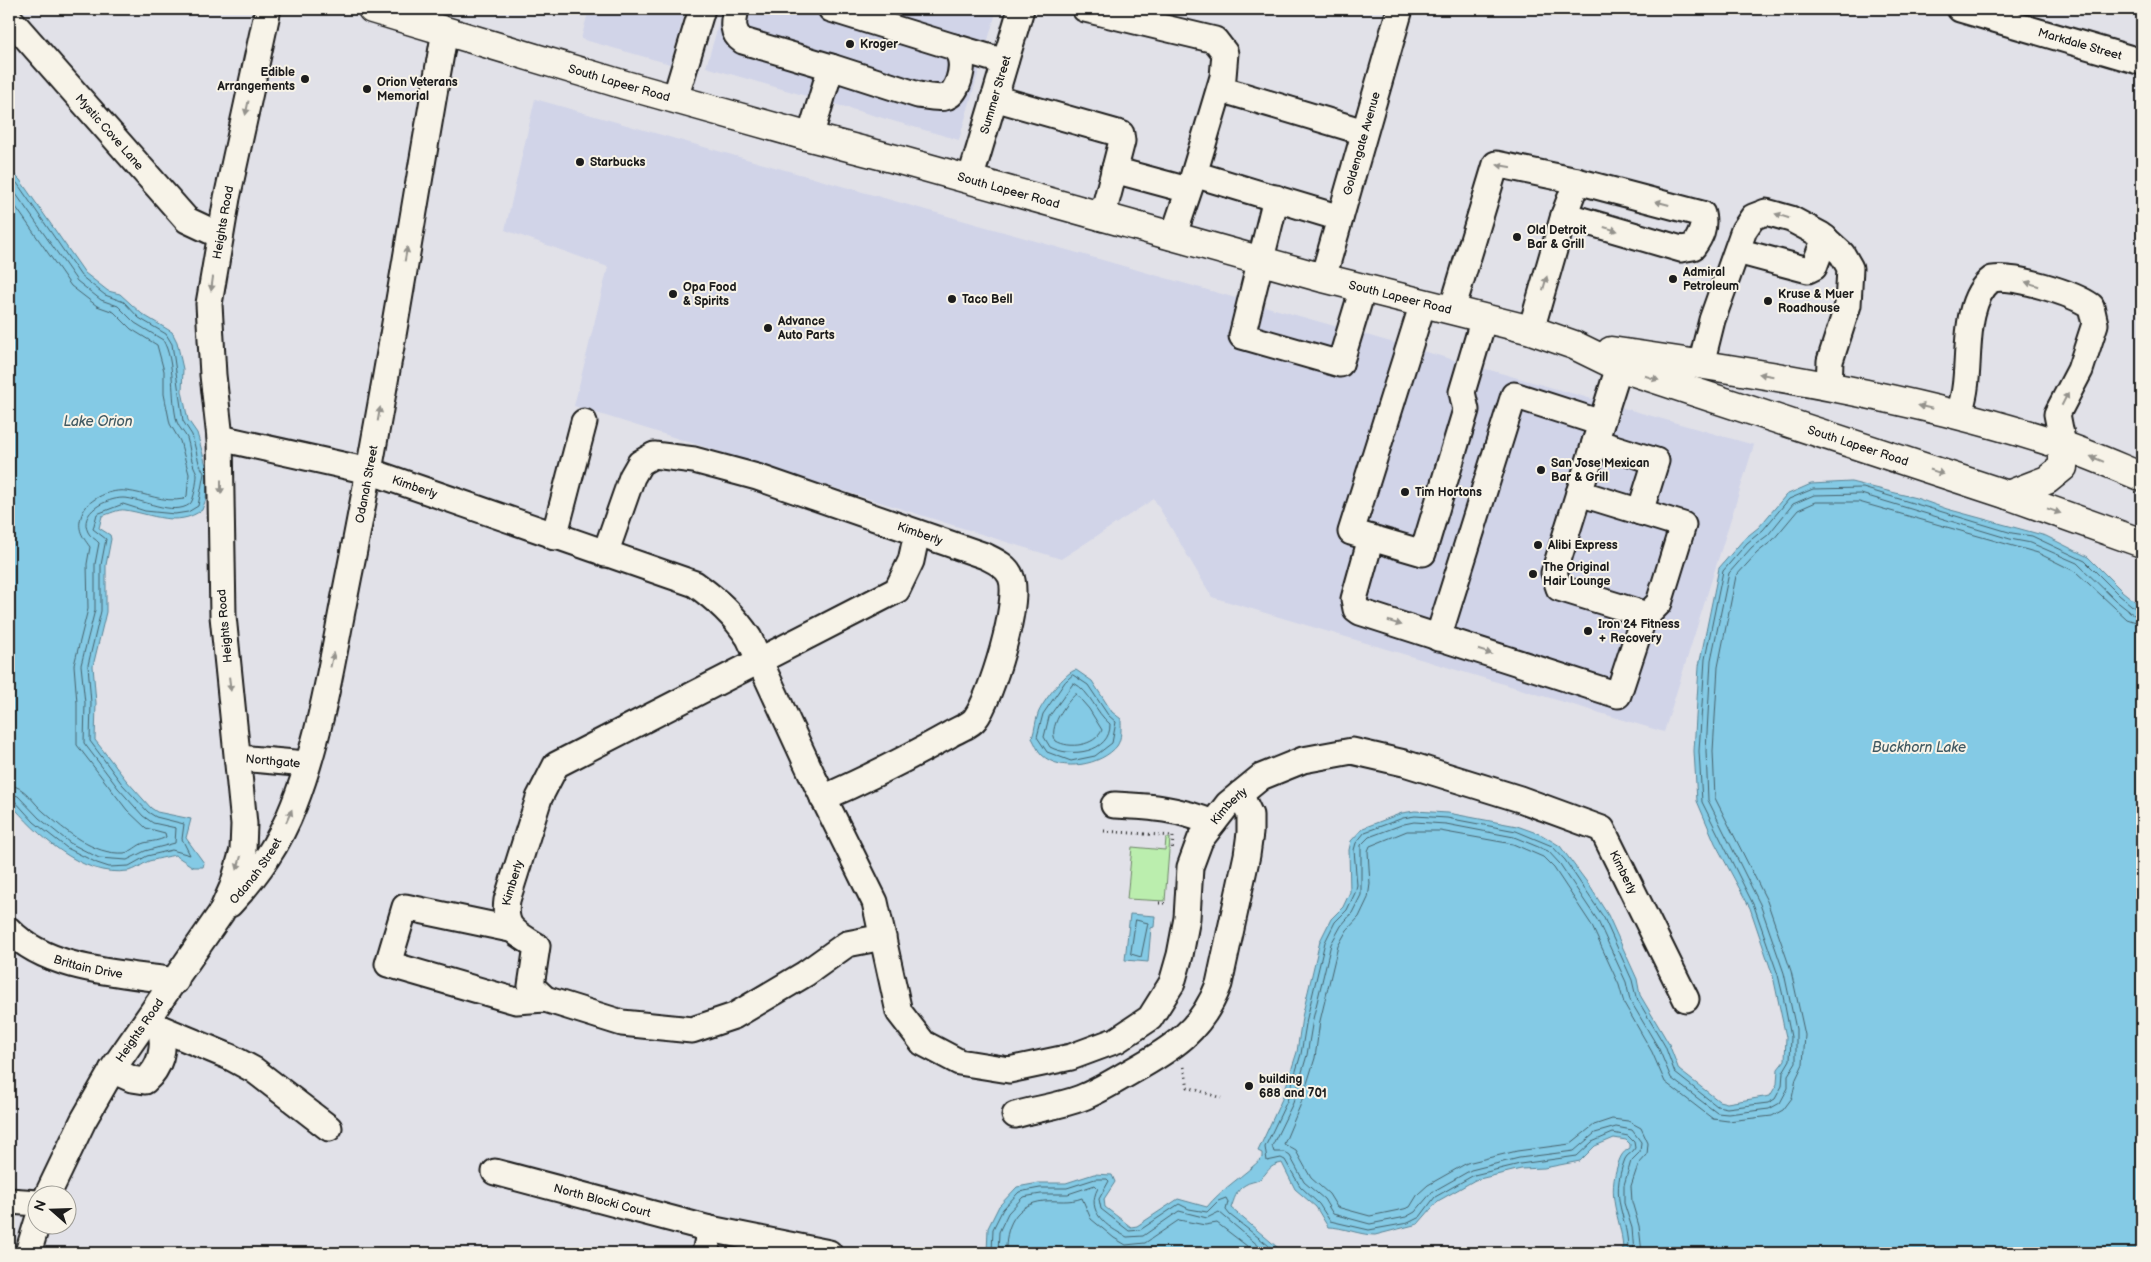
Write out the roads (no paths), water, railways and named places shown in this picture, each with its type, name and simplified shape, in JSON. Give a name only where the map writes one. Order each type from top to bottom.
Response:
[{"type":"main road","name":"South Lapeer Road","points":[[372,9],[443,23],[675,99],[810,138],[970,180],[1323,278],[1531,330],[1574,346],[1619,367],[2008,495],[2142,543]]},
{"type":"main road","name":"South Lapeer Road","points":[[1574,346],[1701,364],[1830,386],[1959,415],[2063,446],[2142,477]]},
{"type":"main road","points":[[2008,495],[2047,480],[2063,466],[2063,446]]},
{"type":"street","name":"Heights Road","points":[[53,1184],[83,1121],[112,1070],[153,1025],[176,980],[221,913],[233,886],[243,850],[244,824],[223,616],[220,438],[213,375],[209,304],[219,235],[268,9]]},
{"type":"street","points":[[675,99],[702,9]]},
{"type":"street","points":[[736,9],[733,26],[737,37],[743,41],[918,95],[946,97],[954,91],[960,76],[961,57],[954,46]]},
{"type":"street","points":[[831,9],[1005,62]]},
{"type":"street","name":"Summer Street","points":[[970,180],[1021,9]]},
{"type":"street","points":[[1085,9],[1215,40],[1225,53],[1226,63],[1220,89],[1173,237]]},
{"type":"street","name":"Goldengate Avenue","points":[[1323,278],[1400,9]]},
{"type":"street","name":"Markdale Street","points":[[1960,9],[2142,62]]},
{"type":"street","name":"Mystic Cove Lane","points":[[9,18],[187,220],[219,235]]},
{"type":"street","name":"Odanah Street","points":[[221,913],[252,881],[272,853],[294,804],[328,677],[369,471],[443,23]]},
{"type":"street","points":[[810,138],[831,67]]},
{"type":"street","points":[[1220,89],[1364,132]]},
{"type":"street","points":[[994,98],[1121,134],[1122,141],[1102,218]]},
{"type":"street","points":[[1452,310],[1496,164],[1577,181],[1702,214],[1703,229],[1693,247],[1681,249],[1564,215]]},
{"type":"street","points":[[1114,170],[1276,198],[1340,218]]},
{"type":"street","points":[[1531,330],[1564,215],[1577,181]]},
{"type":"street","points":[[1276,198],[1242,336],[1340,364],[1362,288]]},
{"type":"street","points":[[1701,364],[1712,320],[1744,230],[1753,217],[1766,212],[1791,219],[1825,238],[1842,254],[1850,268],[1851,287],[1848,305],[1830,361],[1830,386]]},
{"type":"street","points":[[1737,251],[1808,270],[1814,267],[1825,238]]},
{"type":"street","points":[[1959,415],[1965,388],[1972,318],[1980,292],[1992,279],[2015,278],[2071,296],[2091,306],[2095,324],[2080,370],[2057,414],[2063,446]]},
{"type":"street","points":[[1423,303],[1351,532],[1423,553],[1466,410],[1462,392],[1484,318]]},
{"type":"street","points":[[1619,367],[1554,573],[1559,588],[1647,615]]},
{"type":"street","points":[[1438,638],[1514,395],[1656,461],[1640,512]]},
{"type":"street","points":[[554,537],[584,422]]},
{"type":"street","name":"Kimberly","points":[[220,438],[369,471],[554,537],[695,584],[720,602],[737,620],[759,661],[874,902],[899,1012],[923,1043],[959,1062],[1009,1070],[1064,1059],[1117,1040],[1150,1018],[1172,983],[1180,955],[1187,918],[1190,867],[1200,840],[1228,804],[1261,777],[1303,760],[1352,751],[1414,766],[1602,829],[1686,999]]},
{"type":"street","name":"Kimberly","points":[[605,554],[632,477],[640,462],[654,456],[694,460],[758,477],[985,556],[1002,566],[1011,577],[1014,595],[1006,636],[992,684],[975,720],[871,777],[823,798]]},
{"type":"street","points":[[1372,538],[1354,604],[1360,612],[1618,694],[1643,619],[1659,603],[1683,525],[1579,493]]},
{"type":"street","points":[[759,661],[897,590],[910,561],[917,533]]},
{"type":"street","name":"Kimberly","points":[[510,929],[505,913],[507,900],[539,798],[556,765],[759,661]]},
{"type":"street","name":"Northgate","points":[[238,758],[306,764]]},
{"type":"street","points":[[1014,1115],[1073,1100],[1115,1081],[1178,1043],[1202,1019],[1213,1000],[1219,984],[1247,855],[1250,815],[1240,794]]},
{"type":"street","points":[[1114,805],[1167,808],[1186,812],[1213,823]]},
{"type":"street","points":[[545,999],[531,986],[537,946],[510,929],[405,907],[388,964],[516,1001],[545,999],[622,1023],[692,1030],[734,1016],[805,974],[847,944],[883,937]]},
{"type":"street","name":"Brittain Drive","points":[[9,930],[20,942],[62,963],[176,980]]},
{"type":"street","points":[[112,1070],[132,1079],[145,1081],[155,1072],[162,1053],[163,1038],[153,1025]]},
{"type":"street","points":[[153,1025],[230,1057],[254,1070],[329,1128]]},
{"type":"street","points":[[1064,1059],[1073,1100]]},
{"type":"street","name":"North Blocki Court","points":[[495,1172],[710,1229],[828,1253]]},
{"type":"street","points":[[9,1201],[28,1203]]},
{"type":"street","points":[[705,1253],[710,1229]]},
{"type":"street","points":[[28,1253],[34,1234]]},
{"type":"water","name":"Lake Orion","points":[[9,169],[20,180],[85,273],[108,291],[120,294],[142,314],[172,332],[177,342],[183,369],[182,391],[188,420],[197,433],[207,469],[209,467],[206,499],[202,510],[183,518],[164,518],[122,510],[102,516],[99,528],[110,535],[111,539],[106,565],[106,612],[93,666],[96,703],[95,740],[151,808],[157,812],[191,819],[186,838],[204,863],[203,867],[193,867],[175,855],[149,861],[128,871],[94,868],[77,861],[61,851],[33,827],[9,802]]},
{"type":"water","name":"Buckhorn Lake","points":[[1851,482],[1916,498],[1947,509],[2046,536],[2088,557],[2122,591],[2142,607],[2142,1253],[1623,1253],[1621,1230],[1613,1191],[1619,1161],[1630,1148],[1630,1144],[1626,1140],[1614,1138],[1595,1146],[1580,1161],[1544,1168],[1521,1169],[1475,1180],[1438,1201],[1418,1224],[1375,1235],[1328,1227],[1316,1207],[1295,1189],[1282,1163],[1277,1164],[1257,1181],[1242,1187],[1236,1195],[1231,1208],[1284,1253],[987,1253],[988,1228],[999,1206],[1017,1187],[1039,1183],[1066,1183],[1094,1174],[1112,1175],[1115,1182],[1104,1199],[1105,1207],[1131,1227],[1137,1226],[1178,1199],[1207,1207],[1262,1158],[1262,1153],[1258,1151],[1282,1099],[1297,1052],[1302,1017],[1320,941],[1331,919],[1343,907],[1350,892],[1349,850],[1351,841],[1363,828],[1402,813],[1415,811],[1448,813],[1517,826],[1542,835],[1560,846],[1589,885],[1608,915],[1637,979],[1640,995],[1669,1044],[1679,1070],[1719,1101],[1727,1103],[1770,1096],[1777,1084],[1778,1069],[1785,1060],[1786,1037],[1773,976],[1750,908],[1715,843],[1697,801],[1694,751],[1699,666],[1719,568],[1744,539],[1759,527],[1786,495],[1811,484]]},
{"type":"water","points":[[1076,670],[1092,681],[1112,712],[1121,719],[1119,743],[1110,753],[1092,762],[1070,765],[1060,764],[1050,761],[1042,755],[1032,738],[1038,714],[1044,703],[1060,682]]},
{"type":"water","points":[[1130,914],[1155,916],[1154,927],[1151,928],[1148,962],[1125,960]]},
{"type":"place","name":"Kroger","points":[[850,44]]},
{"type":"place","name":"Edible Arrangements","points":[[305,79]]},
{"type":"place","name":"Orion Veterans Memorial","points":[[367,89]]},
{"type":"place","name":"Starbucks","points":[[580,162]]},
{"type":"place","name":"Old Detroit Bar & Grill","points":[[1517,237]]},
{"type":"place","name":"Admiral Petroleum","points":[[1673,279]]},
{"type":"place","name":"Opa Food & Spirits","points":[[673,294]]},
{"type":"place","name":"Taco Bell","points":[[952,299]]},
{"type":"place","name":"Kruse & Muer Roadhouse","points":[[1768,301]]},
{"type":"place","name":"Advance Auto Parts","points":[[768,328]]},
{"type":"place","name":"San Jose Mexican Bar & Grill","points":[[1541,470]]},
{"type":"place","name":"Tim Hortons","points":[[1405,492]]},
{"type":"place","name":"Alibi Express","points":[[1538,545]]},
{"type":"place","name":"The Original Hair Lounge","points":[[1533,574]]},
{"type":"place","name":"Iron 24 Fitness + Recovery","points":[[1588,631]]},
{"type":"place","name":"building 688 and 701","points":[[1249,1086]]}]
